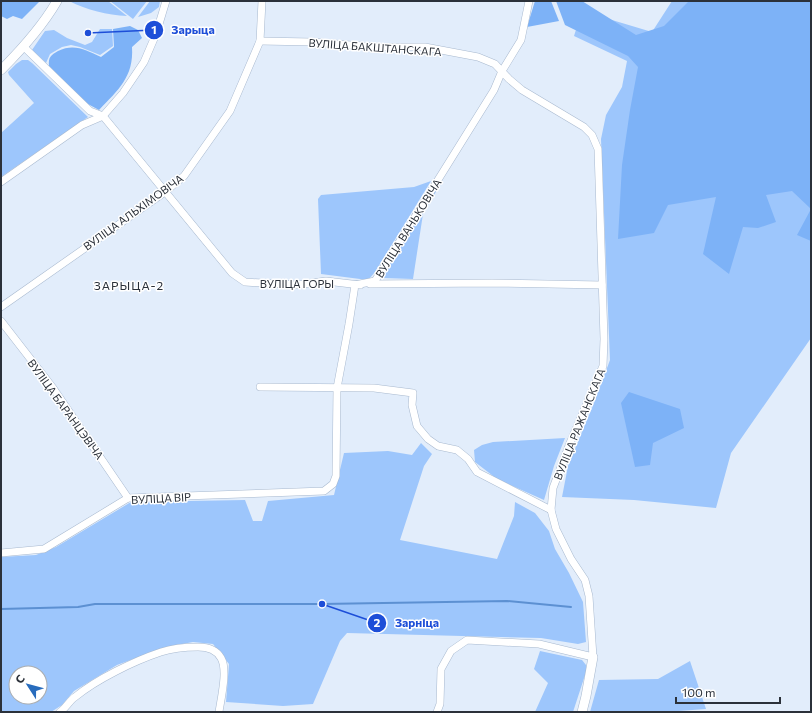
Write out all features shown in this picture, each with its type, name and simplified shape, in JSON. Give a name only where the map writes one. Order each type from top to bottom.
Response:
[{"type":"street","points":[[1,70],[24,47],[49,16],[57,1]]},
{"type":"street","points":[[1,182],[82,124],[103,116],[123,93],[144,62],[156,34],[166,1]]},
{"type":"street","name":"ВУЛІЦА АЛЬХІМОВІЧА","points":[[1,307],[165,192],[184,176],[230,111],[260,41],[262,1]]},
{"type":"street","name":"ВУЛІЦА ВАНЬКОВІЧА","points":[[355,285],[375,281],[494,90],[502,71],[521,40],[529,1]]},
{"type":"street","name":"ВУЛІЦА БАКШТАНСКАГА","points":[[260,41],[312,42],[377,47],[425,48],[478,57],[495,64],[522,90],[584,127],[592,135],[598,149]]},
{"type":"street","name":"ВУЛІЦА ГОРЫ","points":[[24,47],[90,111],[103,116],[232,273],[245,282],[297,285],[326,281],[355,285],[485,283],[602,285]]},
{"type":"street","name":"ВУЛІЦА РАЖАНСКАГА","points":[[582,712],[593,657],[589,596],[585,580],[571,559],[556,529],[550,510],[553,488],[570,443],[603,366],[604,339],[598,149]]},
{"type":"street","points":[[337,388],[350,324],[355,285]]},
{"type":"street","name":"ВУЛІЦА БАРАНЦЭВІЧА","points":[[1,321],[53,388],[128,498]]},
{"type":"street","points":[[260,387],[374,388],[413,393],[412,405],[417,426],[428,439],[438,446],[457,450],[468,459],[477,472],[550,510]]},
{"type":"street","name":"ВУЛІЦА ВІР","points":[[1,552],[44,549],[128,498],[324,491],[333,484],[336,476],[337,388]]},
{"type":"street","points":[[437,712],[440,704],[441,669],[451,651],[467,640],[539,644],[593,657]]},
{"type":"street","points":[[63,711],[74,697],[122,668],[162,652],[188,647],[208,647],[217,652],[222,658],[224,666],[219,712]]},
{"type":"shaded area","points":[[1,1],[40,1],[22,19],[13,16],[7,19],[1,16]]},
{"type":"shaded area","points":[[69,1],[108,1],[127,16],[97,12]]},
{"type":"shaded area","points":[[110,1],[147,1],[133,19]]},
{"type":"shaded area","points":[[150,1],[160,1],[159,7],[151,13],[138,17]]},
{"type":"shaded area","points":[[535,1],[551,1],[559,21],[527,27]]},
{"type":"shaded area","points":[[556,1],[582,1],[636,35],[664,26],[689,1],[811,1],[811,209],[792,191],[766,195],[776,222],[758,228],[743,227],[729,274],[703,254],[716,197],[668,205],[654,233],[618,239],[622,165],[638,67],[628,56],[565,25]]},
{"type":"shaded area","points":[[672,1],[811,1],[811,338],[731,453],[716,508],[634,500],[562,497],[568,466],[610,360],[601,139],[606,115],[622,87],[627,61],[574,36],[582,11],[652,32]]},
{"type":"shaded area","points":[[130,26],[138,30],[142,38],[132,47],[130,67],[123,82],[99,110],[86,103],[49,66],[49,60],[52,55],[58,51],[69,48],[80,48],[101,57],[114,47],[113,29]]},
{"type":"shaded area","points":[[100,29],[112,29],[113,46],[100,55],[71,45],[62,47],[50,54],[46,63],[32,50],[45,31],[54,30],[67,38],[85,45],[92,42]]},
{"type":"shaded area","points":[[22,60],[28,60],[32,63],[88,117],[1,177],[1,133],[34,103],[8,72]]},
{"type":"shaded area","points":[[431,181],[375,272],[368,280],[321,274],[318,199],[321,195],[414,187]]},
{"type":"shaded area","points":[[434,190],[437,190],[423,214],[413,279],[383,278],[382,276]]},
{"type":"shaded area","points":[[811,209],[811,241],[797,235]]},
{"type":"shaded area","points":[[629,392],[680,409],[684,428],[653,443],[650,465],[635,467],[621,403]]},
{"type":"shaded area","points":[[565,438],[554,466],[544,500],[497,479],[475,462],[474,450],[482,445],[493,442]]},
{"type":"shaded area","points":[[421,443],[432,454],[424,466],[400,540],[497,559],[514,516],[515,502],[535,513],[549,531],[555,549],[583,602],[586,642],[578,644],[541,638],[347,633],[340,641],[313,704],[283,706],[226,702],[229,664],[213,644],[193,642],[166,647],[117,665],[74,691],[62,705],[51,712],[1,712],[1,557],[36,555],[56,547],[131,502],[245,500],[253,521],[262,521],[268,501],[334,495],[344,453],[388,451],[412,455]]},
{"type":"shaded area","points":[[540,651],[582,660],[586,665],[587,669],[573,712],[535,712],[548,683],[534,669]]},
{"type":"shaded area","points":[[690,661],[706,709],[665,712],[590,712],[599,680],[658,679]]},
{"type":"waterway","points":[[1,609],[78,607],[95,604],[322,604],[507,601],[571,607]]},
{"type":"place","name":"Зарыца","points":[[88,33]]},
{"type":"place","name":"Зарніца","points":[[322,604]]},
{"type":"district","name":"ЗАРЫЦА-2","points":[[129,285]]}]
